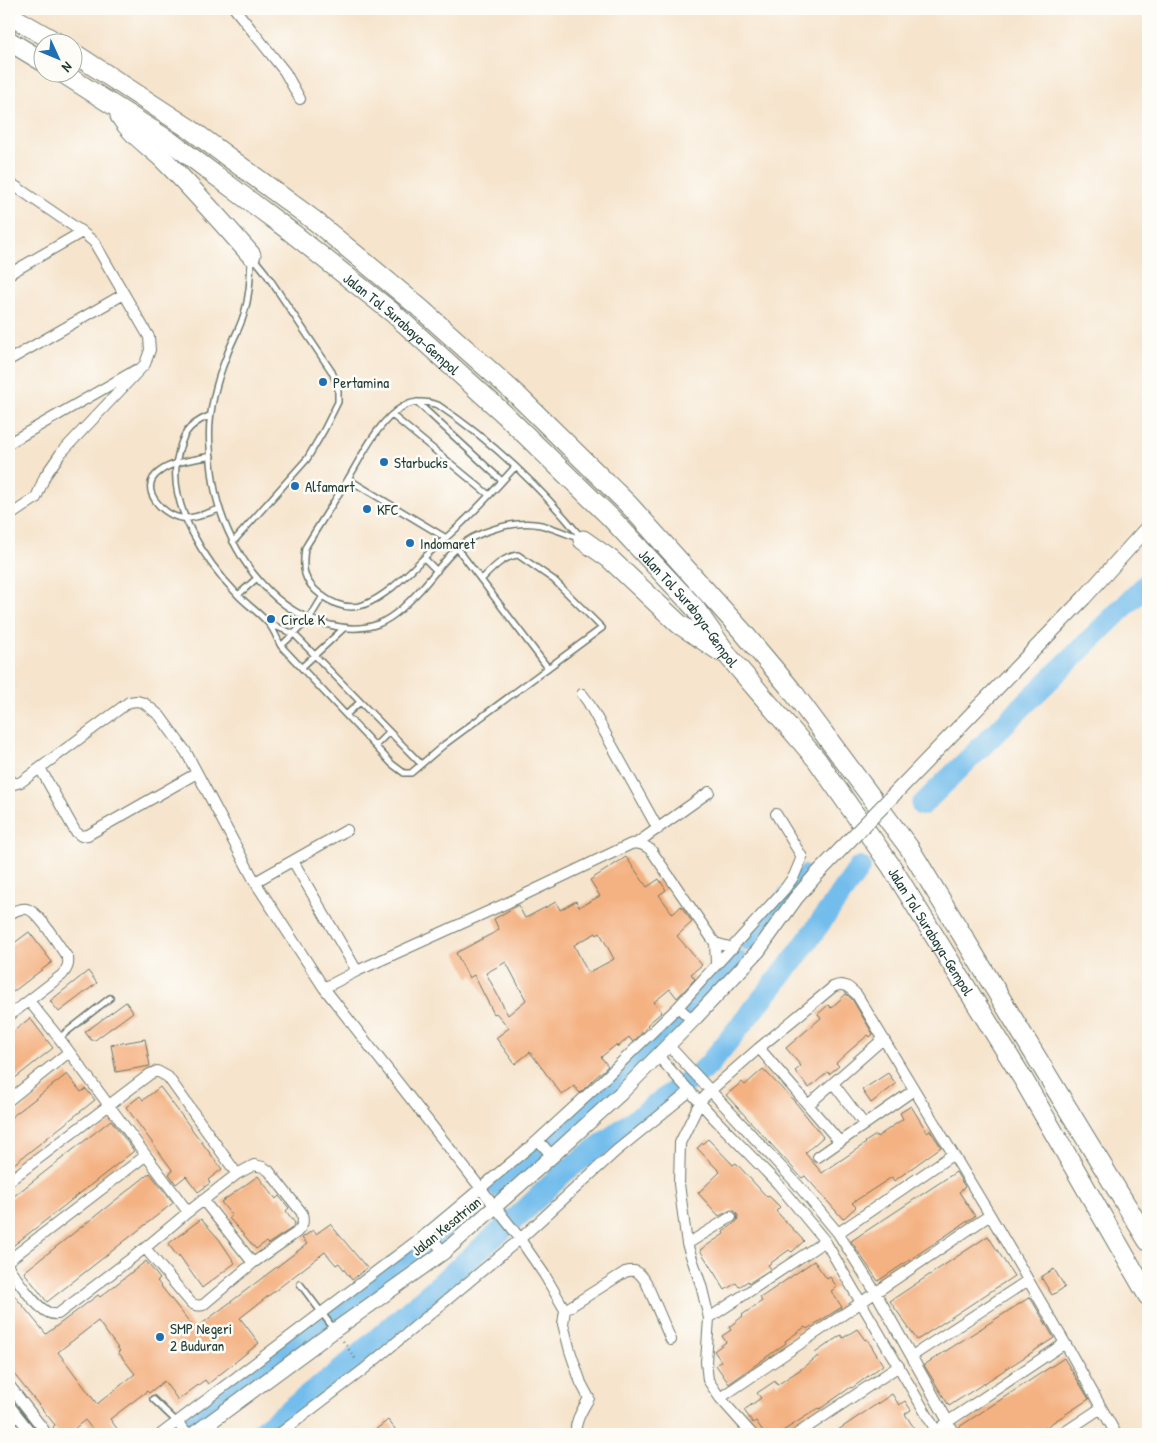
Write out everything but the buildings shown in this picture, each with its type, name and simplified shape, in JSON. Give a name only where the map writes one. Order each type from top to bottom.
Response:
[{"type":"highway","points":[[9,15],[39,32]]},
{"type":"highway","points":[[9,41],[32,55]]},
{"type":"highway","name":"Jalan Tol Surabaya–Gempol","points":[[82,59],[190,129],[315,221],[420,308],[517,395],[629,506],[742,631],[790,688],[887,816],[910,849],[1146,1234]]},
{"type":"highway","name":"Jalan Tol Surabaya–Gempol","points":[[76,82],[171,142],[291,232],[393,313],[502,412],[610,518],[694,607],[728,657],[817,760],[891,866],[1023,1080],[1148,1296]]},
{"type":"highway","points":[[115,108],[127,127],[204,202],[251,255]]},
{"type":"highway","points":[[582,540],[610,559],[679,624],[728,657]]},
{"type":"street","points":[[235,9],[285,72],[300,99]]},
{"type":"street","points":[[9,516],[36,498],[45,476],[61,453],[145,364],[150,350],[149,337],[94,242],[10,184]]},
{"type":"street","points":[[9,274],[82,232]]},
{"type":"street","points":[[9,360],[124,294]]},
{"type":"street","points":[[9,443],[145,364]]},
{"type":"street","name":"Jalan Kesatrian","points":[[185,1430],[334,1329],[434,1241],[490,1200],[544,1147],[660,1058],[693,1019],[758,951],[796,898],[820,870],[1084,598],[1148,527]]},
{"type":"street","points":[[582,694],[658,829]]},
{"type":"street","points":[[9,778],[14,784],[20,782],[123,706],[137,701],[144,703],[160,716],[186,752],[255,882],[324,988],[518,1236],[544,1274],[565,1310],[564,1324],[570,1351],[581,1383],[589,1398],[578,1421],[576,1434]]},
{"type":"street","points":[[40,768],[75,831],[81,836],[88,835],[197,773]]},
{"type":"street","points":[[637,843],[709,792]]},
{"type":"street","points":[[162,1434],[185,1430],[272,1352],[322,1314],[434,1241],[490,1200],[544,1147],[599,1084],[679,1008],[716,963],[784,890],[794,876],[802,857],[776,814]]},
{"type":"street","points":[[255,882],[347,830]]},
{"type":"street","points":[[324,988],[357,970],[507,903],[631,844],[637,843],[644,844],[651,850],[716,943],[716,963]]},
{"type":"street","points":[[293,861],[357,970]]},
{"type":"street","points":[[9,915],[21,909],[27,909],[36,914],[68,958],[68,966],[62,974],[9,1016]]},
{"type":"street","points":[[716,943],[732,948]]},
{"type":"street","points":[[752,1434],[720,1398],[708,1380],[706,1362],[709,1318],[701,1285],[687,1244],[679,1184],[680,1143],[700,1102],[710,1091],[759,1048],[838,985],[844,984],[850,987],[857,995],[990,1215],[1116,1434]]},
{"type":"street","points":[[29,1000],[188,1212]]},
{"type":"street","points":[[679,1008],[693,1019]]},
{"type":"street","points":[[662,1026],[698,1078],[798,1185],[831,1224],[876,1293],[955,1434]]},
{"type":"street","points":[[808,1105],[883,1039]]},
{"type":"street","points":[[759,1048],[839,1141]]},
{"type":"street","points":[[9,1100],[69,1052]]},
{"type":"street","points":[[660,1058],[778,1184],[825,1241],[906,1380],[934,1433],[1065,1343]]},
{"type":"street","points":[[9,1181],[150,1074],[157,1071],[168,1078],[237,1174]]},
{"type":"street","points":[[833,1083],[864,1124]]},
{"type":"street","points":[[279,1434],[363,1370],[689,1089]]},
{"type":"street","points":[[818,1157],[914,1090]]},
{"type":"street","points":[[709,1318],[825,1241],[840,1237],[952,1155]]},
{"type":"street","points":[[9,1260],[145,1156]]},
{"type":"street","points":[[9,1268],[43,1311],[53,1315],[58,1314],[145,1248],[203,1200],[250,1166],[263,1167],[279,1182],[302,1213],[304,1221],[302,1227],[296,1233],[253,1263],[203,1305],[195,1306],[145,1248]]},
{"type":"street","points":[[203,1200],[253,1263]]},
{"type":"street","points":[[720,1398],[990,1215]]},
{"type":"street","points":[[687,1244],[731,1217]]},
{"type":"street","points":[[825,1241],[831,1224]]},
{"type":"street","points":[[565,1310],[625,1272],[636,1270],[646,1282],[672,1340]]},
{"type":"street","points":[[912,1356],[1027,1280]]},
{"type":"street","points":[[890,1352],[905,1343]]},
{"type":"street","points":[[797,1434],[898,1366]]},
{"type":"street","points":[[906,1380],[920,1370]]},
{"type":"street","points":[[9,1385],[42,1433]]},
{"type":"street","points":[[9,1405],[32,1434]]},
{"type":"street","points":[[1062,1434],[1102,1408]]},
{"type":"lane","points":[[251,255],[250,290],[244,314],[217,382],[210,416],[211,456],[220,509],[233,542],[250,569],[268,591],[309,619],[321,624],[350,630],[377,624],[394,615],[408,603],[456,548],[488,530],[532,524],[549,527],[582,540]]},
{"type":"lane","points":[[233,542],[307,459],[338,402],[338,387],[332,372],[265,272],[251,255]]},
{"type":"lane","points":[[416,402],[502,481]]},
{"type":"lane","points":[[515,467],[446,538],[403,578],[385,593],[363,605],[344,606],[330,602],[315,590],[305,578],[302,566],[305,548],[374,436],[392,415],[404,406],[416,402],[429,402],[438,405],[515,467],[549,500],[582,540]]},
{"type":"lane","points":[[392,415],[489,495]]},
{"type":"lane","points":[[210,416],[198,421],[187,430],[176,463],[178,495],[185,519],[214,569],[238,596],[269,624],[281,646],[404,773],[411,773],[445,744],[602,628],[554,580],[518,556],[510,556],[500,561],[481,580]]},
{"type":"lane","points":[[211,456],[176,463],[159,471],[149,488],[150,494],[171,515],[185,519],[220,509]]},
{"type":"lane","points":[[348,479],[446,538]]},
{"type":"lane","points":[[456,548],[548,668]]},
{"type":"lane","points":[[424,558],[437,571]]},
{"type":"lane","points":[[238,596],[257,578]]},
{"type":"lane","points":[[281,646],[309,619],[323,596]]},
{"type":"lane","points":[[269,624],[294,634],[421,764]]},
{"type":"lane","points":[[302,668],[314,654],[344,628]]},
{"type":"lane","points":[[346,715],[360,702]]},
{"type":"lane","points":[[376,746],[389,732]]},
{"type":"lane","points":[[59,1038],[110,998]]},
{"type":"lane","points":[[300,1284],[334,1329]]},
{"type":"lane","points":[[153,1399],[185,1430]]},
{"type":"path","points":[[334,1329],[358,1362]]},
{"type":"waterway","points":[[922,805],[1148,583]]},
{"type":"waterway","points":[[258,1434],[339,1372],[526,1209],[564,1172],[707,1067],[795,958],[860,867]]},
{"type":"waterway","points":[[750,941],[807,876]]},
{"type":"waterway","points":[[497,1186],[551,1140],[656,1043],[736,960]]},
{"type":"waterway","points":[[179,1434],[473,1207]]},
{"type":"place","name":"Pertamina","points":[[323,382]]},
{"type":"place","name":"Starbucks","points":[[384,462]]},
{"type":"place","name":"Alfamart","points":[[295,486]]},
{"type":"place","name":"KFC","points":[[367,509]]},
{"type":"place","name":"Indomaret","points":[[410,543]]},
{"type":"place","name":"Circle K","points":[[271,619]]},
{"type":"place","name":"SMP Negeri 2 Buduran","points":[[160,1337]]}]
